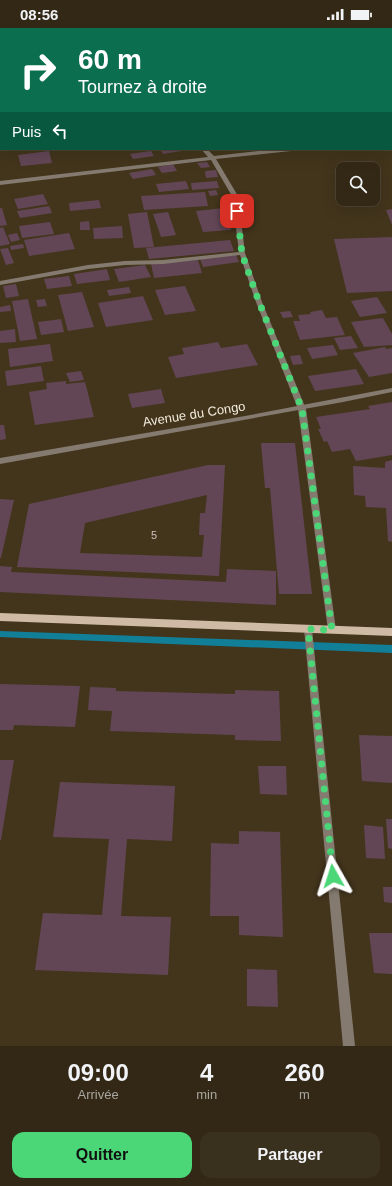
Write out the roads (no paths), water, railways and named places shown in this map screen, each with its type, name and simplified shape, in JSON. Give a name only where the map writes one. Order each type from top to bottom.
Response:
[{"type":"main road","points":[[0,617],[392,632]]},
{"type":"street","points":[[205,150],[213,159],[235,196],[242,254],[259,302],[302,409],[332,630]]},
{"type":"street","points":[[0,183],[283,150]]},
{"type":"street","points":[[0,283],[88,267],[126,263],[163,262],[242,254]]},
{"type":"street","name":"Avenue du Congo","points":[[0,461],[112,440],[302,409],[392,390]]},
{"type":"street","points":[[308,629],[350,1046]]},
{"type":"waterway","points":[[0,634],[392,649]]}]
